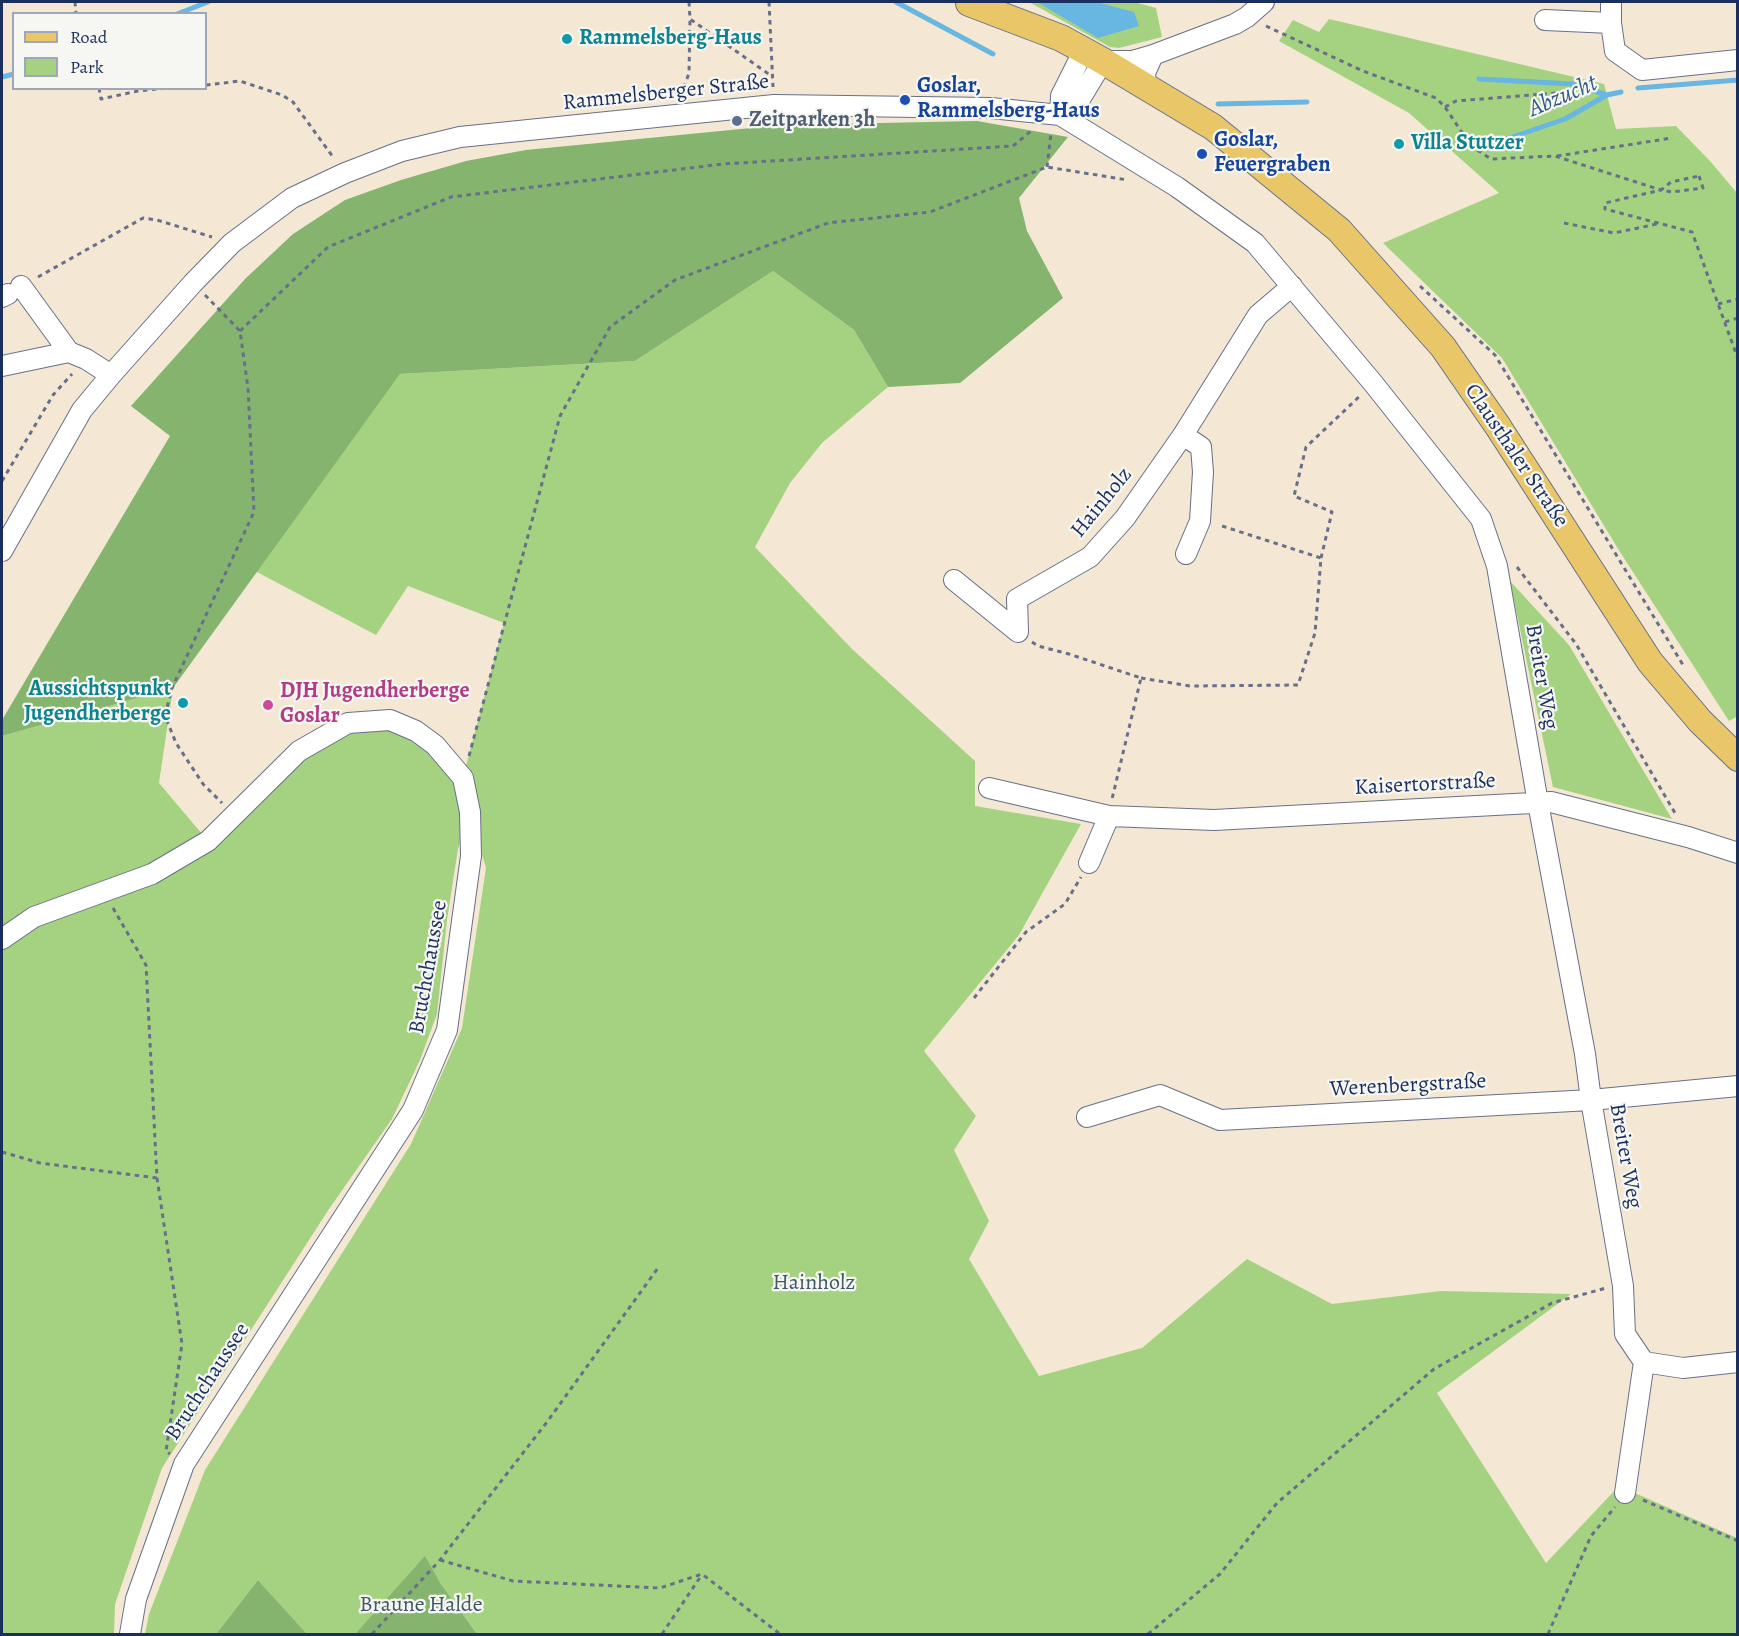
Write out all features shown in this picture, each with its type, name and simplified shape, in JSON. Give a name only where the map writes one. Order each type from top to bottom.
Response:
[{"type":"main road","name":"Clausthaler Straße","points":[[968,2],[1053,54],[1090,62],[1146,87],[1213,127],[1242,149],[1269,175]]},
{"type":"main road","name":"Clausthaler Straße","points":[[1090,62],[1194,134],[1269,175],[1339,230],[1443,347],[1497,424],[1650,662],[1700,721],[1737,758]]},
{"type":"street","points":[[1057,114],[1077,104],[1090,62],[1132,61],[1153,54],[1235,24],[1248,17],[1264,2]]},
{"type":"street","points":[[1545,20],[1611,12],[1615,51],[1642,70],[1737,60]]},
{"type":"street","points":[[1146,87],[1145,73],[1153,54]]},
{"type":"street","name":"Rammelsberger Straße","points":[[2,551],[82,410],[193,283],[231,243],[292,198],[345,173],[402,151],[460,137],[774,105],[991,108],[1057,114]]},
{"type":"street","name":"Breiter Weg","points":[[1057,114],[1177,187],[1255,243],[1373,383],[1481,519],[1497,566],[1538,802],[1586,1054],[1591,1100],[1623,1286],[1625,1334],[1644,1362]]},
{"type":"street","name":"Hainholz","points":[[954,580],[1018,632],[1017,599],[1090,557],[1125,518],[1183,435],[1258,315],[1292,286]]},
{"type":"street","points":[[10,292],[77,356],[111,375]]},
{"type":"street","points":[[2,366],[77,356]]},
{"type":"street","points":[[1183,435],[1202,447],[1203,472],[1200,521],[1186,554]]},
{"type":"street","name":"Bruchchaussee","points":[[2,939],[34,917],[152,874],[208,841],[299,751],[348,723],[390,720],[416,730],[435,746],[463,778],[471,812],[471,856],[447,1030],[413,1110],[184,1464],[136,1599],[130,1635]]},
{"type":"street","name":"Kaisertorstraße","points":[[989,788],[1109,816],[1214,820],[1551,802],[1688,837],[1737,853]]},
{"type":"street","points":[[1089,863],[1109,816]]},
{"type":"street","name":"Werenbergstraße","points":[[1087,1117],[1160,1095],[1220,1120],[1591,1100],[1737,1086]]},
{"type":"street","points":[[1625,1493],[1644,1362],[1683,1368],[1737,1362]]},
{"type":"path","points":[[674,114],[689,74],[689,2]]},
{"type":"path","points":[[690,19],[773,77],[769,2]]},
{"type":"path","points":[[1248,17],[1363,71],[1436,98],[1445,107],[1471,146],[1491,159],[1555,156],[1672,138]]},
{"type":"path","points":[[207,85],[240,81],[282,94],[293,102],[345,173]]},
{"type":"path","points":[[99,90],[101,99],[148,90]]},
{"type":"path","points":[[1445,107],[1456,101],[1569,92]]},
{"type":"path","points":[[1047,167],[1057,114]]},
{"type":"path","points":[[240,331],[328,247],[451,196],[723,164],[1012,146],[1057,114]]},
{"type":"path","points":[[1555,156],[1661,190],[1672,192],[1703,188],[1699,176],[1671,182],[1661,190],[1605,203],[1605,209],[1692,232],[1737,359]]},
{"type":"path","points":[[463,778],[560,416],[610,327],[675,280],[828,223],[930,212],[1047,167],[1130,180]]},
{"type":"path","points":[[10,292],[143,218],[157,220],[231,243]]},
{"type":"path","points":[[1564,223],[1614,233],[1658,224]]},
{"type":"path","points":[[193,283],[240,331],[248,388],[254,512],[172,688],[165,716],[176,743],[203,784],[234,815]]},
{"type":"path","points":[[1718,304],[1737,299]]},
{"type":"path","points":[[1724,322],[1737,318]]},
{"type":"path","points":[[2,481],[77,356]]},
{"type":"path","points":[[1038,646],[1141,678],[1190,686],[1298,685],[1315,633],[1321,558],[1332,512],[1294,496],[1306,447],[1373,383]]},
{"type":"path","points":[[1214,523],[1321,558]]},
{"type":"path","points":[[1511,560],[1576,644],[1688,837]]},
{"type":"path","points":[[1109,816],[1141,678]]},
{"type":"path","points":[[974,998],[1026,932],[1065,904],[1089,863]]},
{"type":"path","points":[[103,891],[146,965],[158,1178],[182,1344],[166,1451],[184,1464]]},
{"type":"path","points":[[2,1152],[40,1163],[158,1178]]},
{"type":"path","points":[[372,1635],[440,1560],[547,1422],[658,1268]]},
{"type":"path","points":[[1148,1635],[1220,1574],[1277,1503],[1434,1369],[1552,1303],[1598,1290],[1623,1286]]},
{"type":"path","points":[[1548,1635],[1591,1536],[1625,1493],[1737,1541]]},
{"type":"path","points":[[440,1560],[513,1581],[660,1588],[702,1574]]},
{"type":"path","points":[[662,1635],[702,1574]]},
{"type":"path","points":[[702,1574],[780,1635]]},
{"type":"green space","points":[[1029,2],[1134,2],[1156,8],[1162,37],[1119,48],[1110,47]]},
{"type":"green space","points":[[1329,19],[1604,84],[1616,129],[1676,126],[1737,193],[1738,716],[1729,721],[1620,552],[1502,358],[1383,243],[1499,193],[1409,113],[1279,41],[1293,20],[1319,32]]},
{"type":"green space","points":[[977,121],[1068,137],[1019,198],[1027,231],[1063,298],[960,383],[888,387],[854,330],[773,271],[635,361],[400,374],[173,688],[2,736],[2,720],[170,436],[131,406],[245,279],[293,234],[345,200],[401,180],[466,161],[526,150],[782,125]]},
{"type":"green space","points":[[773,271],[854,330],[888,387],[822,443],[790,483],[755,547],[852,649],[975,761],[975,806],[1081,824],[1019,935],[924,1051],[976,1116],[954,1150],[989,1221],[969,1259],[1039,1376],[1142,1348],[1247,1259],[1332,1304],[1441,1291],[1571,1294],[1437,1393],[1546,1563],[1619,1486],[1737,1538],[1737,1634],[477,1634],[441,1584],[425,1557],[355,1634],[307,1634],[258,1580],[216,1634],[145,1634],[149,1614],[205,1470],[411,1144],[462,1028],[486,868],[470,814],[458,849],[447,920],[437,1014],[420,1060],[392,1119],[329,1209],[162,1468],[115,1604],[114,1634],[2,1634],[2,736],[173,688],[159,783],[208,841],[299,751],[348,723],[390,720],[463,777],[504,623],[408,586],[376,635],[255,571],[400,374],[635,361]]},
{"type":"green space","points":[[1510,581],[1569,645],[1672,819],[1553,787]]},
{"type":"green space","name":"Braune Halde","points":[[425,1556],[441,1584],[477,1634],[355,1634]]},
{"type":"green space","name":"Braune Halde","points":[[258,1580],[307,1634],[216,1634]]},
{"type":"water","points":[[1037,2],[1096,2],[1134,12],[1139,26],[1098,38]]},
{"type":"waterway","name":"Abzucht","points":[[182,12],[208,2]]},
{"type":"waterway","name":"Abzucht","points":[[896,2],[993,54]]},
{"type":"waterway","name":"Abzucht","points":[[2,77],[12,74]]},
{"type":"waterway","points":[[1479,79],[1572,84],[1607,95]]},
{"type":"waterway","name":"Abzucht","points":[[1638,88],[1738,80]]},
{"type":"waterway","name":"Abzucht","points":[[1486,146],[1565,119],[1607,95],[1621,92]]},
{"type":"waterway","name":"Abzucht","points":[[1218,104],[1307,102]]},
{"type":"place","name":"Rammelsberg-Haus","points":[[567,39]]},
{"type":"place","name":"Goslar, Rammelsberg-Haus","points":[[905,100]]},
{"type":"place","name":"Zeitparken 3h","points":[[737,121]]},
{"type":"place","name":"Villa Stutzer","points":[[1399,144]]},
{"type":"place","name":"Goslar, Feuergraben","points":[[1202,154]]},
{"type":"place","name":"Aussichtspunkt Jugendherberge","points":[[183,703]]},
{"type":"place","name":"DJH Jugendherberge Goslar","points":[[268,705]]}]
